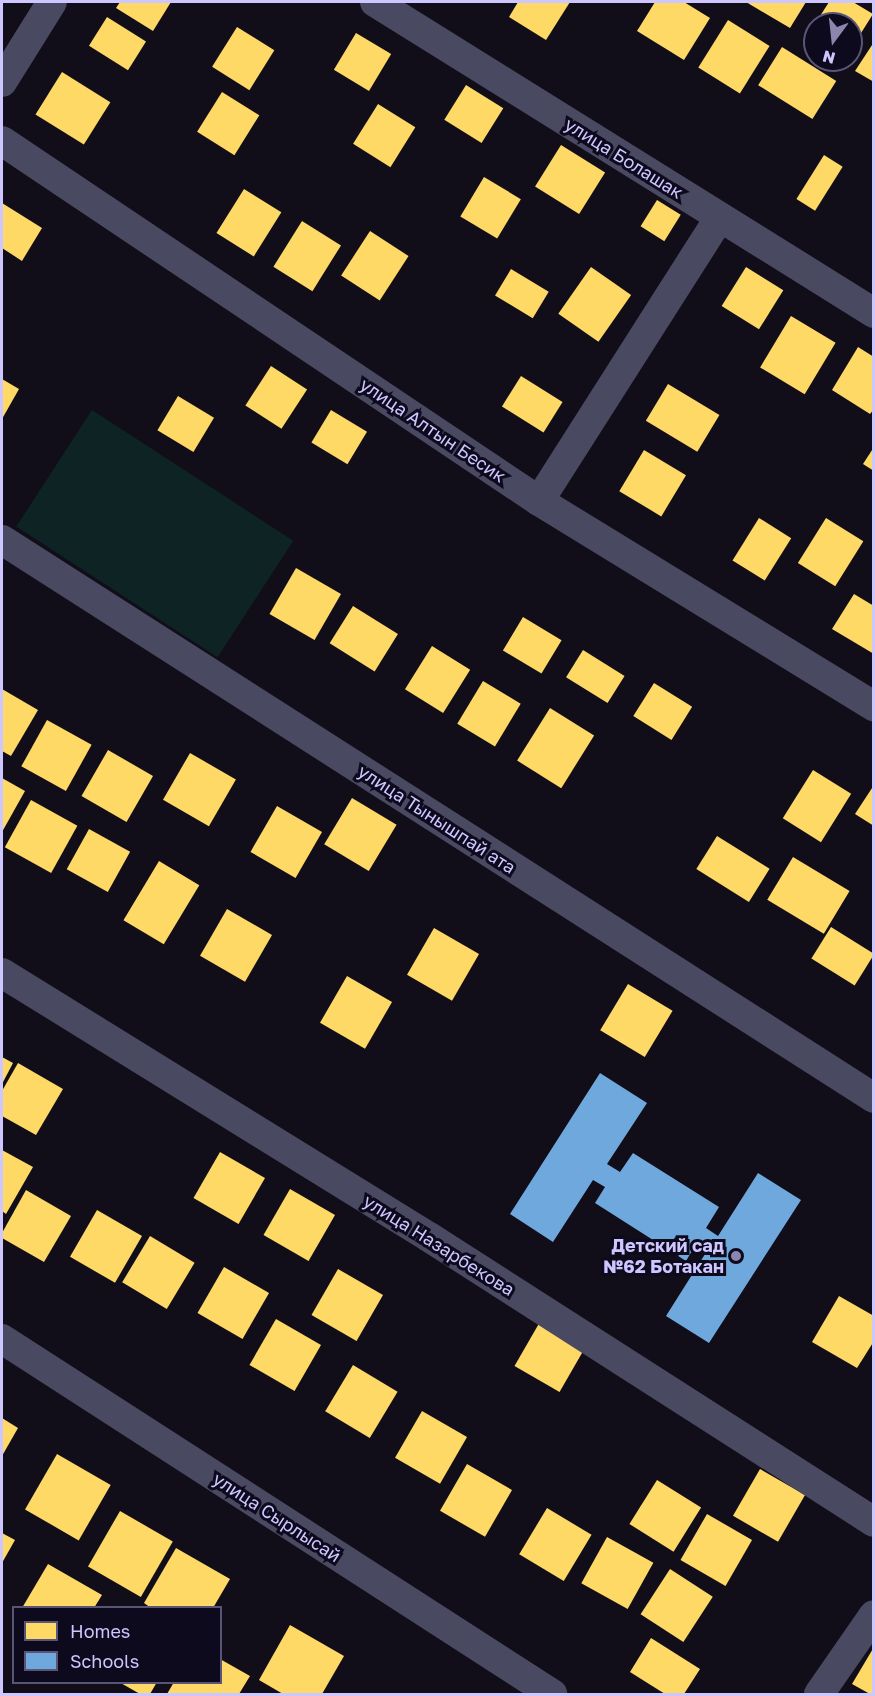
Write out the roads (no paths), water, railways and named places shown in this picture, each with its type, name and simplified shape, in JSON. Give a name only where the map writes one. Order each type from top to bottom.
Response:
[{"type":"street","points":[[2,82],[52,2]]},
{"type":"street","name":"улица Болашак","points":[[375,2],[873,313]]},
{"type":"street","name":"улица Алтын Бесик","points":[[2,141],[539,501],[873,706]]},
{"type":"street","points":[[539,501],[719,218]]},
{"type":"street","name":"улица Тынышпай ата","points":[[2,540],[873,1098]]},
{"type":"street","name":"улица Назарбекова","points":[[2,973],[429,1237],[873,1522]]},
{"type":"street","name":"улица Сырлысай","points":[[2,1339],[552,1695]]},
{"type":"street","points":[[819,1695],[873,1615]]},
{"type":"place","name":"Детский сад №62 Ботакан","points":[[736,1256]]}]
